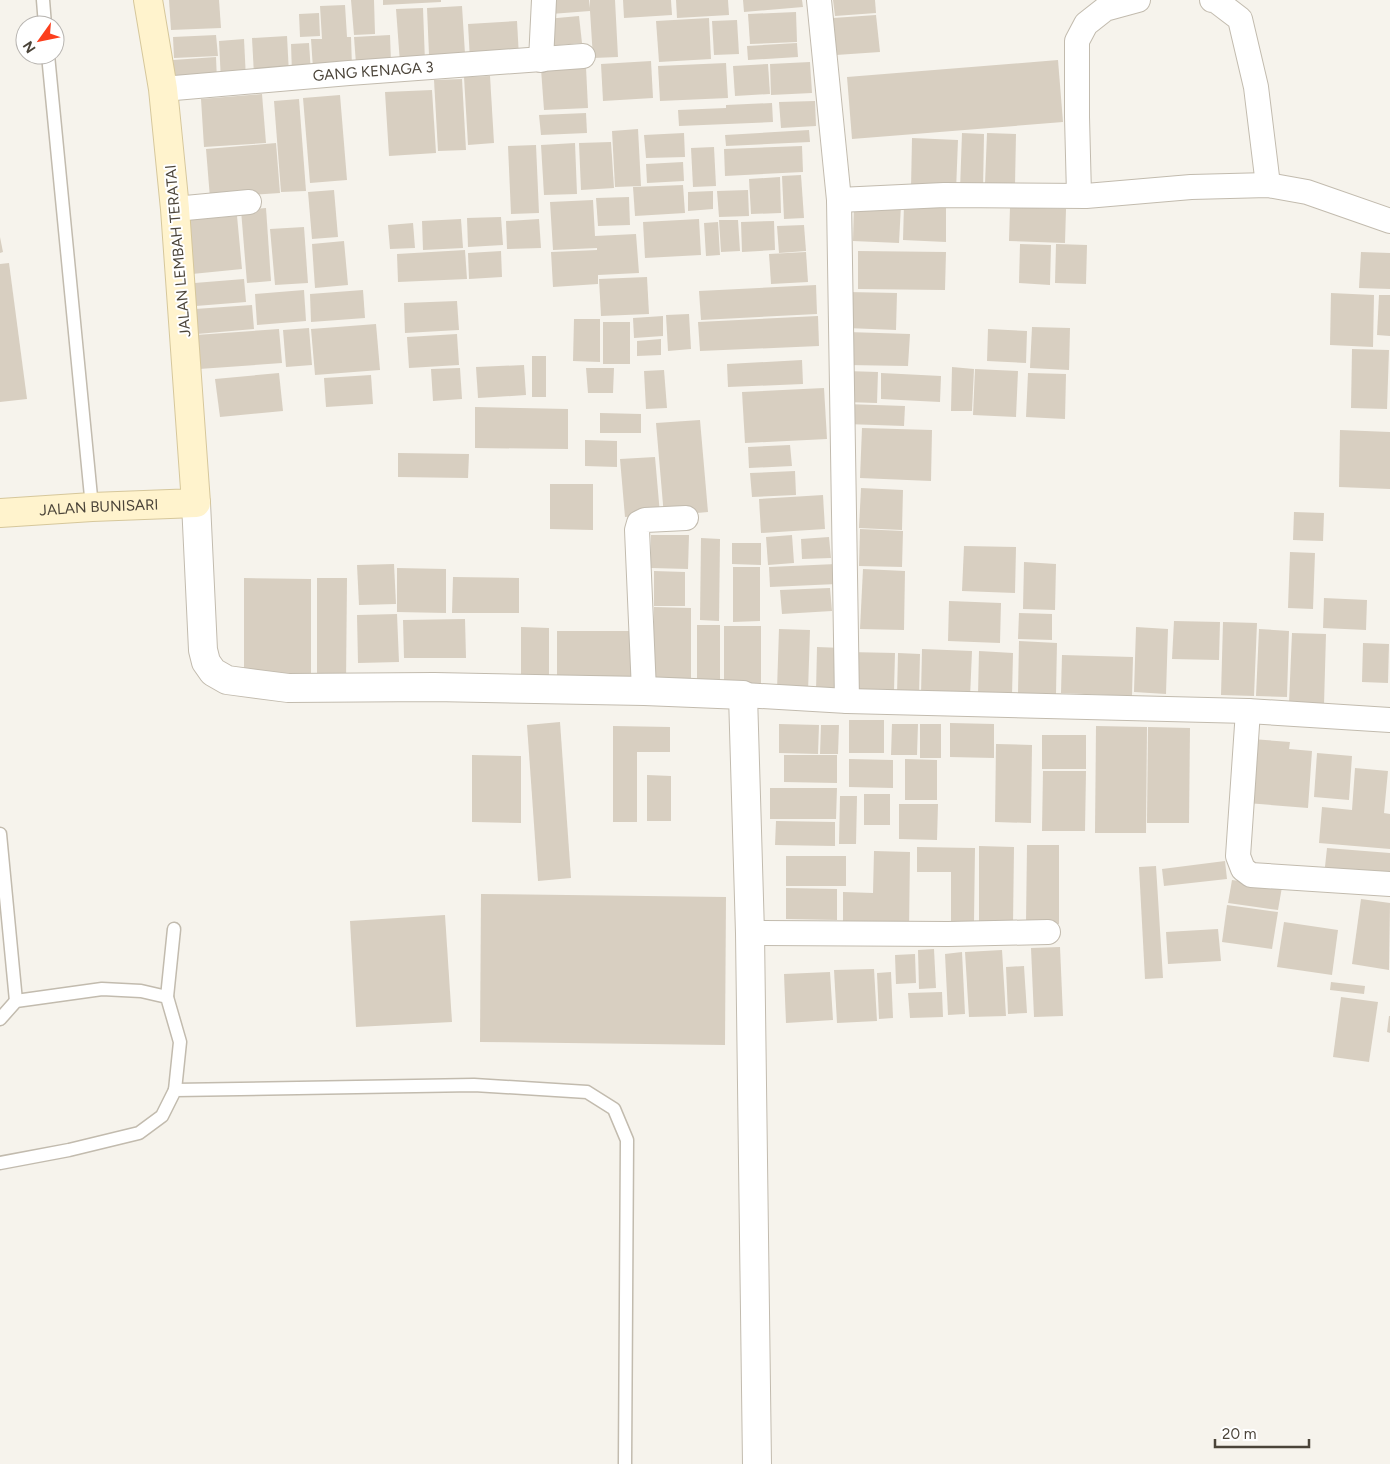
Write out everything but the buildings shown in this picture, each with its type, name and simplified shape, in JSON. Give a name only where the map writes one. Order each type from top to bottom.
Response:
[{"type":"main road","name":"JALAN LEMBAH TERATAI","points":[[148,0],[163,89],[176,209],[196,503]]},
{"type":"main road","name":"JALAN BUNISARI","points":[[0,514],[92,507],[196,503]]},
{"type":"street","points":[[541,60],[544,0]]},
{"type":"street","points":[[819,0],[838,200],[847,701]]},
{"type":"street","points":[[1080,195],[1077,117],[1078,41],[1086,24],[1105,9],[1138,0]]},
{"type":"street","points":[[1212,0],[1215,0],[1240,19],[1256,87],[1268,185]]},
{"type":"street","name":"GANG KENAGA 3","points":[[163,89],[583,56]]},
{"type":"street","points":[[838,200],[944,195],[1080,195],[1191,187],[1268,185],[1308,192],[1390,221]]},
{"type":"street","points":[[176,209],[249,202]]},
{"type":"street","points":[[196,503],[203,650],[206,662],[213,672],[227,680],[288,688],[434,687],[644,691],[847,701],[1248,711],[1390,720]]},
{"type":"street","points":[[644,691],[637,530],[639,523],[645,520],[686,518]]},
{"type":"street","points":[[744,696],[750,933],[756,1464]]},
{"type":"street","points":[[1248,711],[1238,856],[1242,868],[1251,874],[1390,884]]},
{"type":"street","points":[[750,933],[919,934],[1048,932]]},
{"type":"lane","points":[[42,0],[44,15]]},
{"type":"lane","points":[[49,65],[92,507]]},
{"type":"lane","points":[[0,834],[16,1001]]},
{"type":"lane","points":[[0,1163],[69,1150],[139,1133],[162,1116],[174,1090],[180,1042],[167,997],[174,929]]},
{"type":"lane","points":[[0,1019],[16,1001],[102,989],[141,990],[167,997]]},
{"type":"lane","points":[[174,1090],[474,1085],[587,1092],[614,1110],[627,1140],[625,1464]]}]
